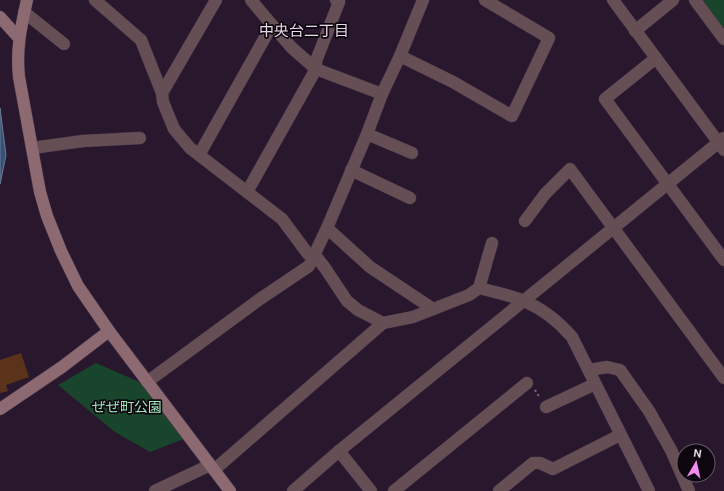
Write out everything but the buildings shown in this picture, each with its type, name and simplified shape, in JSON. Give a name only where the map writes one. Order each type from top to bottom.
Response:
[{"type":"street","points":[[27,0],[19,38],[19,77],[40,192],[47,216],[61,251],[78,286],[147,382],[230,491]]},
{"type":"street","points":[[95,0],[141,40],[162,93],[163,102],[174,130],[199,155],[282,220],[308,254],[315,255],[346,301],[358,310],[383,323]]},
{"type":"street","points":[[162,93],[216,0]]},
{"type":"street","points":[[251,0],[292,48],[316,69],[382,94]]},
{"type":"street","points":[[247,192],[316,69],[316,61],[339,2],[336,0]]},
{"type":"street","points":[[147,382],[260,299],[309,266],[327,228],[367,134],[382,94],[400,56],[423,0]]},
{"type":"street","points":[[400,56],[453,82],[512,116],[549,38],[485,0]]},
{"type":"street","points":[[293,491],[339,451],[612,228],[722,143],[635,31],[613,0]]},
{"type":"street","points":[[635,31],[673,0]]},
{"type":"street","points":[[695,0],[724,39]]},
{"type":"street","points":[[24,12],[64,44]]},
{"type":"street","points":[[0,17],[19,38]]},
{"type":"street","points":[[199,155],[272,25]]},
{"type":"street","points":[[656,58],[605,100],[724,260]]},
{"type":"street","points":[[367,134],[412,153]]},
{"type":"street","points":[[32,148],[83,141],[140,138]]},
{"type":"street","points":[[525,221],[545,194],[570,169],[724,378]]},
{"type":"street","points":[[351,170],[410,198]]},
{"type":"street","points":[[327,228],[370,267],[433,309]]},
{"type":"street","points":[[155,491],[212,467],[383,323],[413,317],[470,295],[479,288],[492,243]]},
{"type":"street","points":[[479,288],[524,301],[560,324],[572,337],[620,435],[644,489]]},
{"type":"street","points":[[0,409],[62,367],[109,330]]},
{"type":"street","points":[[589,370],[607,367],[620,370],[649,411],[671,450],[689,491]]},
{"type":"street","points":[[394,491],[527,383]]},
{"type":"street","points":[[546,407],[595,384]]},
{"type":"street","points":[[499,491],[533,463],[540,463],[553,469],[620,435]]},
{"type":"street","points":[[339,451],[371,491]]},
{"type":"path","points":[[527,383],[539,394],[546,407]]},
{"type":"green space","points":[[702,0],[724,0],[724,28]]},
{"type":"green space","name":"ぜぜ町公園","points":[[96,363],[144,384],[186,438],[150,452],[115,432],[58,385]]},
{"type":"water","points":[[0,108],[6,155],[0,184]]},
{"type":"district","name":"中央台二丁目","points":[[304,31]]}]
